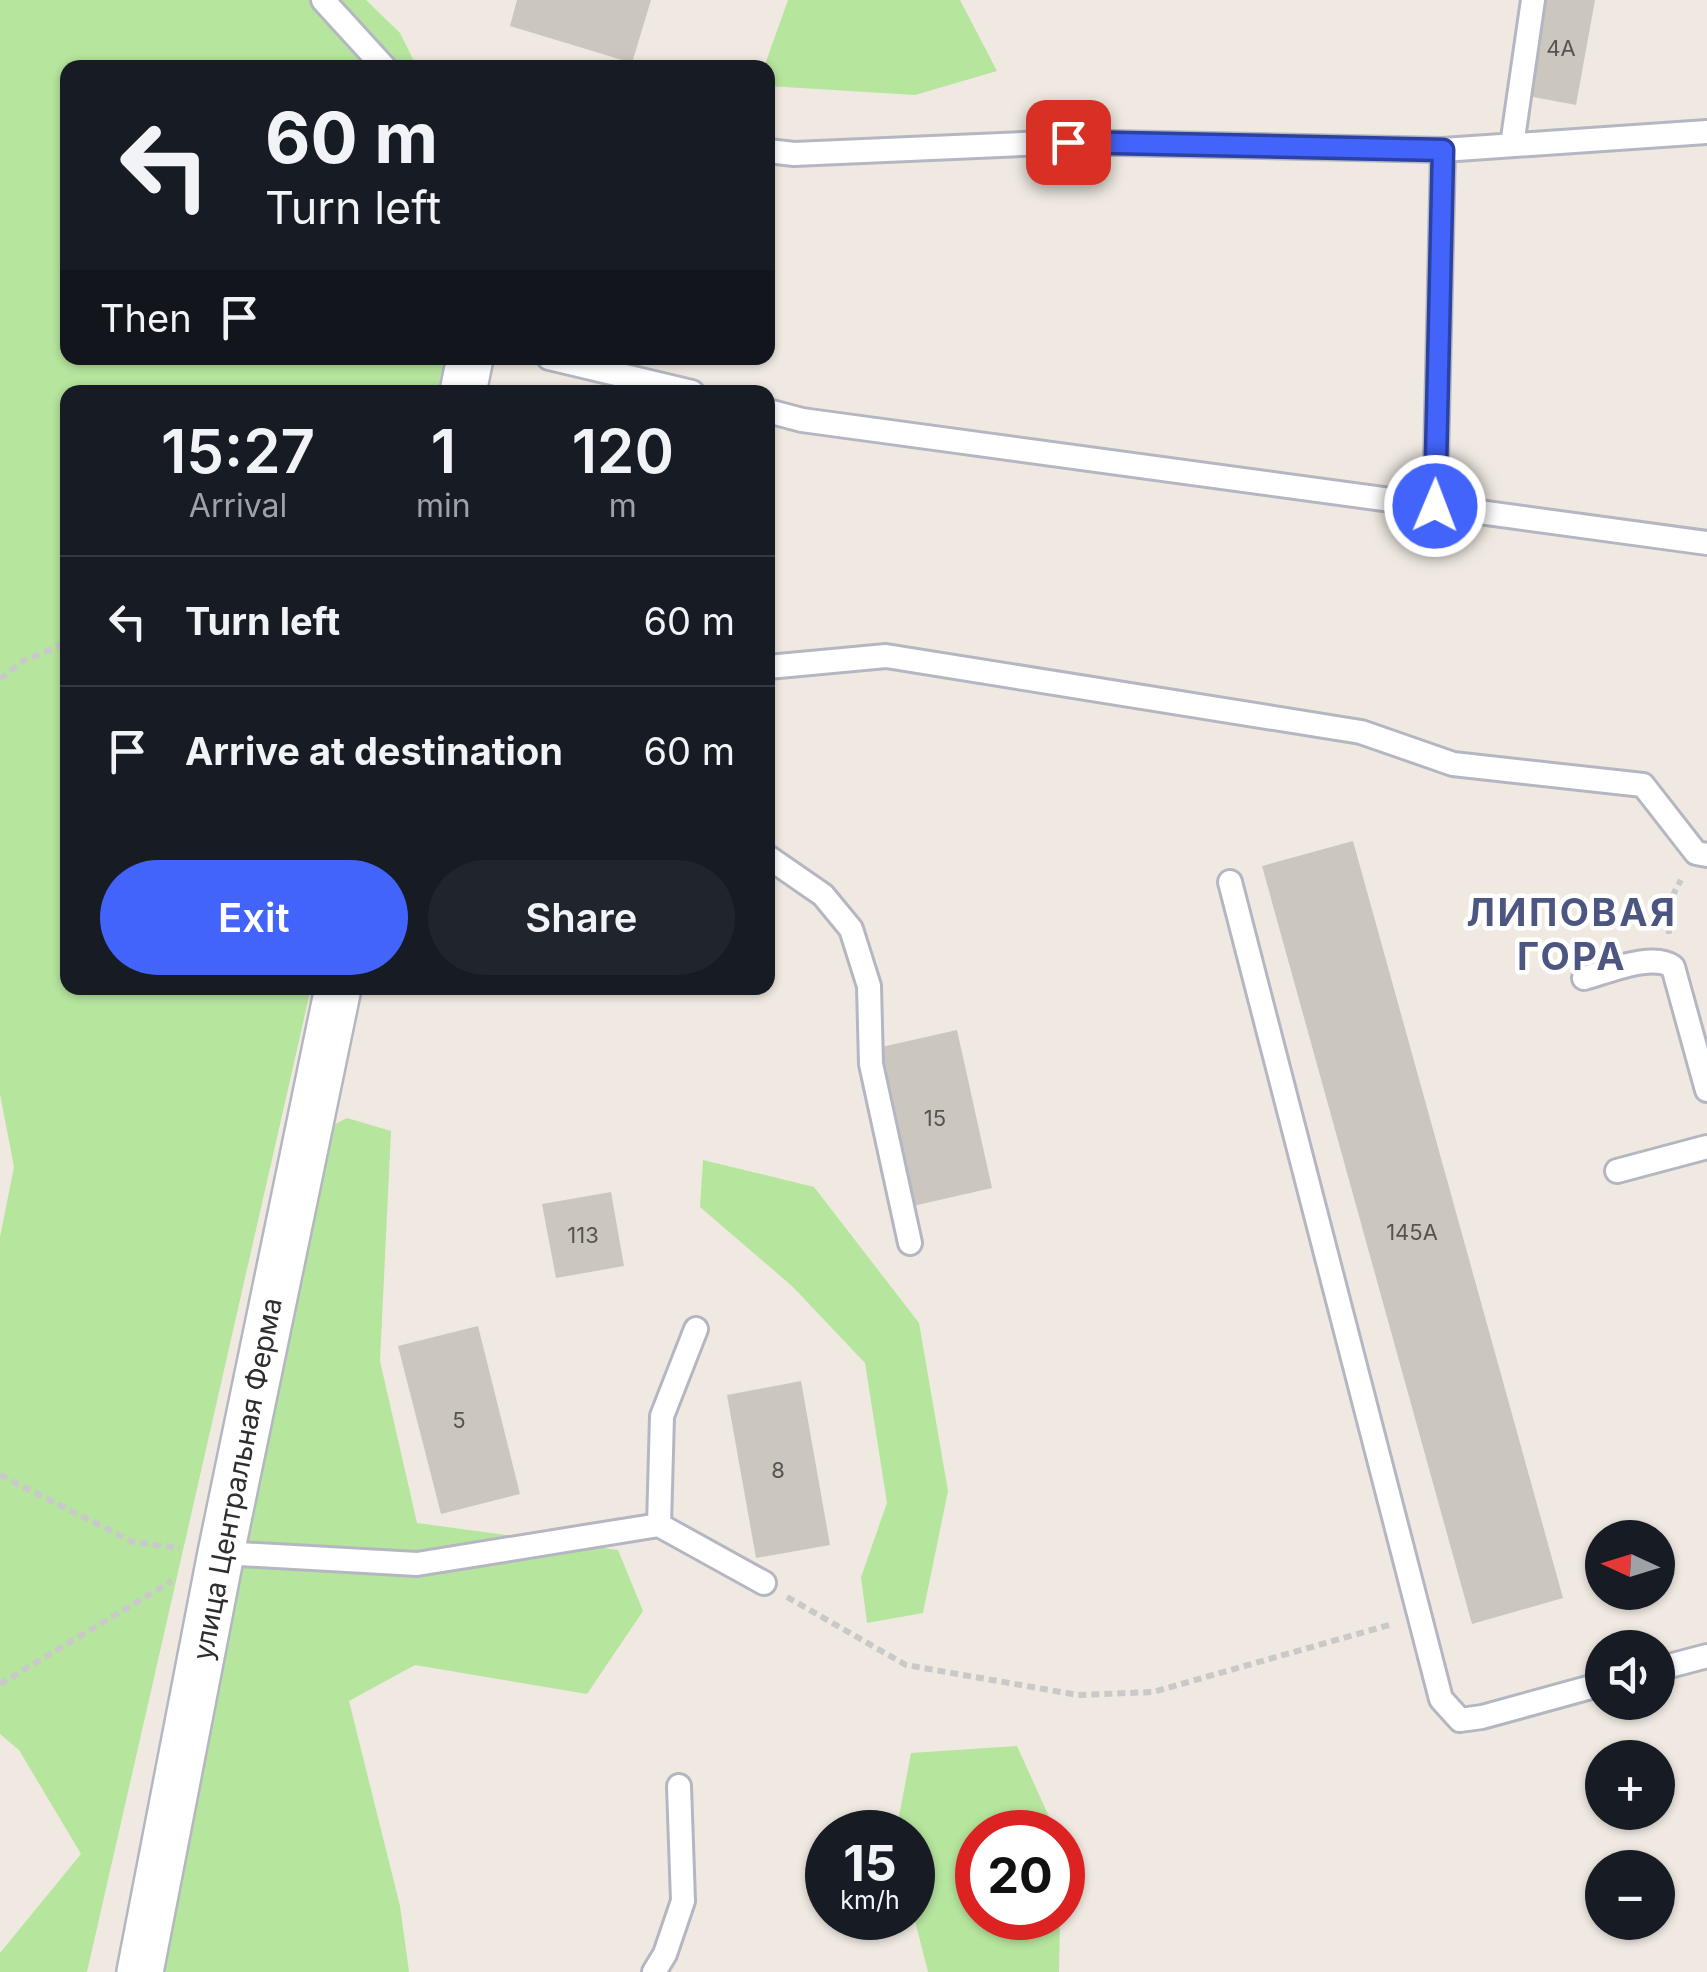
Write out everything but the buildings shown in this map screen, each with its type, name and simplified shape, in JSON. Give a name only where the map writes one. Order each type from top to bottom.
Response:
[{"type":"street","name":"улица Центральная Ферма","points":[[140,1972],[220,1553],[337,995]]},
{"type":"lane","points":[[323,0],[379,60]]},
{"type":"lane","points":[[1512,146],[1533,0]]},
{"type":"lane","points":[[775,152],[1068,142],[1443,150],[1707,132]]},
{"type":"lane","points":[[1435,506],[1443,150]]},
{"type":"lane","points":[[579,365],[663,385]]},
{"type":"lane","points":[[775,413],[802,420],[1707,544]]},
{"type":"lane","points":[[775,667],[886,656],[1362,732],[1453,764],[1643,785],[1696,853],[1707,855]]},
{"type":"lane","points":[[775,862],[822,895],[851,929],[869,986],[872,1064],[910,1243]]},
{"type":"lane","points":[[1230,882],[1441,1698],[1460,1720],[1585,1689]]},
{"type":"lane","points":[[1584,978],[1647,961],[1666,962],[1673,967],[1707,1090]]},
{"type":"lane","points":[[1618,1171],[1707,1147]]},
{"type":"lane","points":[[659,1525],[662,1416],[696,1329]]},
{"type":"lane","points":[[220,1553],[418,1564],[659,1525],[764,1584]]},
{"type":"lane","points":[[1675,1664],[1707,1656]]},
{"type":"lane","points":[[654,1972],[666,1954],[683,1901],[679,1786]]},
{"type":"path","points":[[0,679],[23,662],[60,646]]},
{"type":"path","points":[[1667,906],[1669,931]]},
{"type":"path","points":[[0,1475],[133,1542],[220,1553]]},
{"type":"path","points":[[0,1684],[220,1553]]},
{"type":"path","points":[[764,1584],[906,1665],[1078,1695],[1153,1692],[1420,1616]]},
{"type":"green space","points":[[0,0],[366,0],[400,33],[414,60],[60,60],[60,365],[444,365],[439,385],[60,385],[60,995],[309,995],[87,1972],[0,1972],[0,1953],[81,1854],[19,1750],[0,1734],[0,1237],[14,1167],[0,1094]]},
{"type":"green space","points":[[788,0],[960,0],[997,71],[915,95],[775,86],[775,60],[767,60]]},
{"type":"green space","points":[[347,1118],[391,1131],[380,1361],[417,1523],[618,1550],[643,1611],[587,1694],[415,1665],[349,1701],[400,1906],[409,1972],[153,1972],[323,1130]]},
{"type":"green space","points":[[703,1160],[814,1187],[919,1323],[948,1491],[923,1613],[867,1623],[861,1577],[887,1503],[865,1363],[792,1286],[700,1207]]},
{"type":"green space","points":[[1017,1746],[1046,1810],[955,1810],[955,1940],[1060,1940],[1059,1972],[928,1972],[920,1940],[935,1940],[935,1810],[900,1810],[911,1753]]},
{"type":"district","name":"ЛИПОВАЯ ГОРА","points":[[1572,934]]},
{"type":"route","points":[[1068,142],[1443,150],[1435,506]]}]
